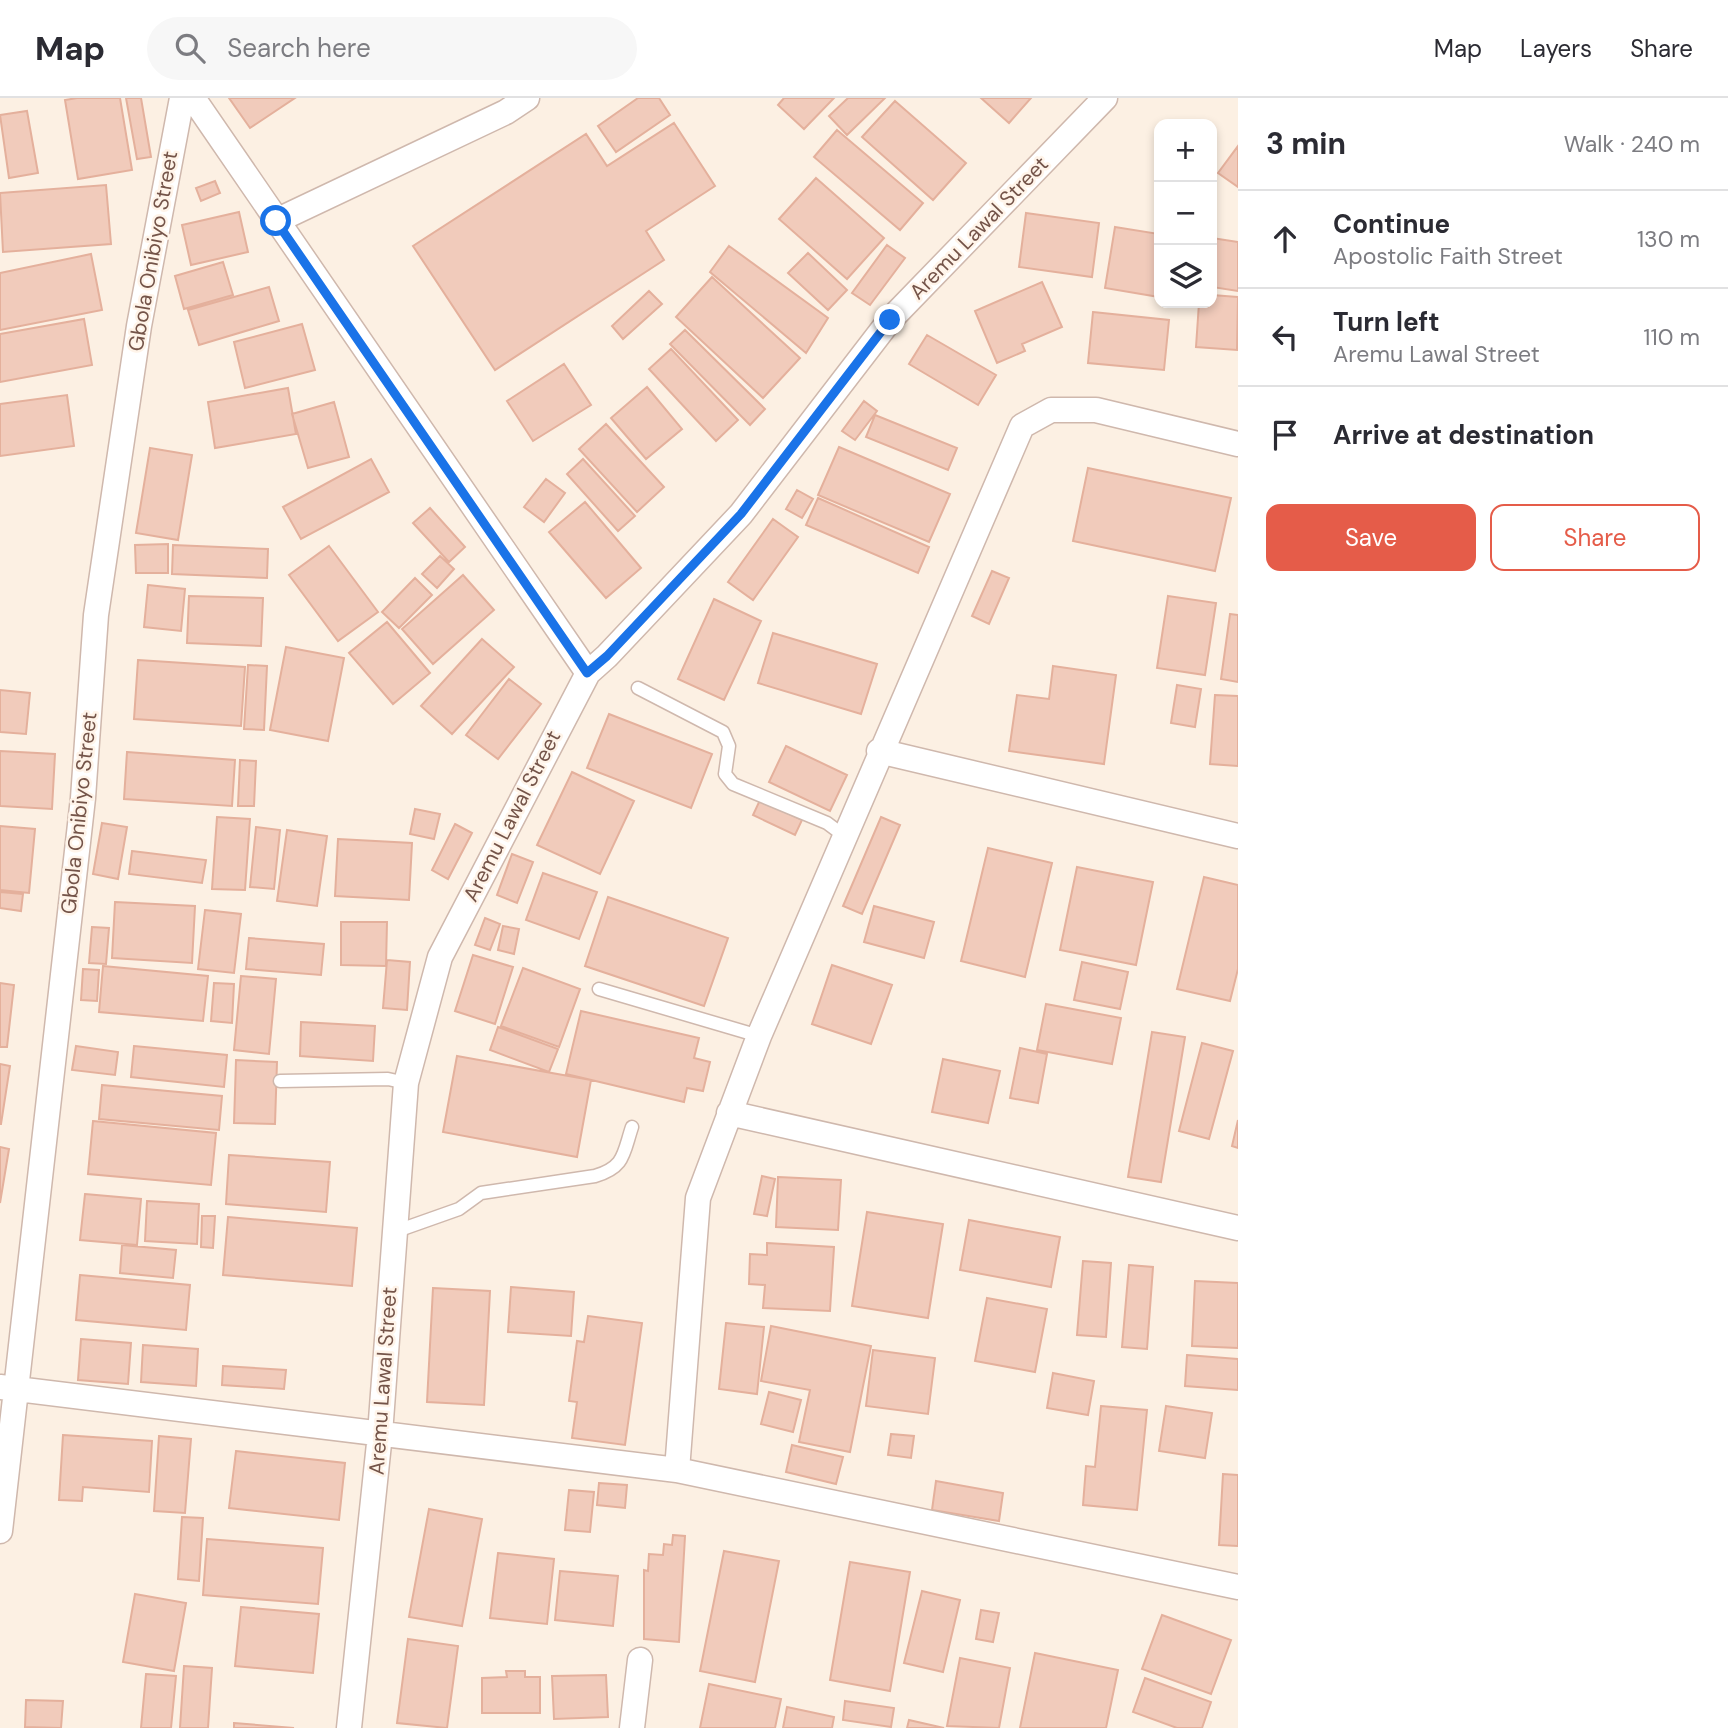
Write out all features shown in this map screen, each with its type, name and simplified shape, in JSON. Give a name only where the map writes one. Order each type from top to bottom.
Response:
[{"type":"street","name":"Gbola Onibiyo Street","points":[[0,1531],[8,1387],[83,799],[96,615],[139,326],[182,98]]},
{"type":"street","points":[[193,98],[587,673]]},
{"type":"street","points":[[276,221],[506,112],[527,98]]},
{"type":"street","name":"Aremu Lawal Street","points":[[349,1728],[380,1434],[406,1083],[440,957],[587,673],[607,656],[741,514],[890,320],[1105,98]]},
{"type":"street","points":[[677,1470],[698,1198],[759,1036],[843,835],[1022,425],[1051,410],[1096,410],[1238,444]]},
{"type":"street","points":[[879,751],[1238,836]]},
{"type":"street","points":[[729,1114],[1238,1228]]},
{"type":"street","points":[[8,1387],[677,1470],[1238,1587]]},
{"type":"street","points":[[632,1728],[640,1660]]},
{"type":"lane","points":[[638,688],[723,732],[729,746],[725,774],[733,784],[827,823],[843,835]]},
{"type":"lane","points":[[599,989],[759,1036]]},
{"type":"lane","points":[[280,1081],[388,1079],[406,1083]]},
{"type":"lane","points":[[393,1232],[459,1209],[481,1193],[595,1176],[612,1171],[621,1159],[632,1127]]},
{"type":"building","points":[[120,98],[132,170],[78,179],[65,100]]},
{"type":"building","points":[[126,98],[141,98],[151,157],[137,159]]},
{"type":"building","points":[[229,98],[295,98],[250,128]]},
{"type":"building","points":[[638,98],[659,98],[670,115],[616,152],[598,126]]},
{"type":"building","points":[[784,98],[834,98],[804,129],[778,105]]},
{"type":"building","points":[[848,98],[885,98],[847,135],[829,116]]},
{"type":"building","points":[[981,98],[1031,98],[1009,123]]},
{"type":"building","points":[[895,101],[966,163],[933,200],[862,137]]},
{"type":"building","points":[[27,111],[38,173],[9,178],[0,115]]},
{"type":"building","points":[[674,123],[715,186],[646,231],[664,260],[495,370],[413,246],[586,134],[607,166]]},
{"type":"building","points":[[837,130],[923,203],[900,230],[814,157]]},
{"type":"building","points":[[1238,146],[1238,187],[1218,173]]},
{"type":"building","points":[[816,178],[884,238],[847,279],[779,219]]},
{"type":"building","points":[[215,181],[220,193],[201,201],[196,188]]},
{"type":"building","points":[[106,185],[111,244],[3,252],[0,193]]},
{"type":"building","points":[[239,212],[248,252],[191,265],[182,225]]},
{"type":"building","points":[[1026,213],[1099,223],[1092,277],[1019,267]]},
{"type":"building","points":[[1115,227],[1154,233],[1154,296],[1105,288]]},
{"type":"building","points":[[1217,239],[1238,242],[1238,291],[1217,288]]},
{"type":"building","points":[[887,245],[905,258],[870,305],[852,293]]},
{"type":"building","points":[[729,246],[828,318],[806,353],[710,272]]},
{"type":"building","points":[[808,253],[847,290],[828,310],[788,273]]},
{"type":"building","points":[[91,254],[102,310],[0,330],[0,273]]},
{"type":"building","points":[[223,262],[233,295],[184,309],[175,276]]},
{"type":"building","points":[[712,277],[800,358],[763,398],[676,317]]},
{"type":"building","points":[[1042,282],[1062,327],[1022,344],[1025,351],[997,363],[975,311]]},
{"type":"building","points":[[269,287],[279,321],[199,345],[188,310]]},
{"type":"building","points":[[649,291],[662,304],[623,339],[612,326]]},
{"type":"building","points":[[1217,295],[1238,297],[1237,350],[1196,347],[1199,308],[1217,308]]},
{"type":"building","points":[[1093,312],[1169,320],[1164,370],[1088,363]]},
{"type":"building","points":[[84,319],[92,365],[0,382],[0,334]]},
{"type":"building","points":[[302,324],[315,370],[245,388],[234,342]]},
{"type":"building","points":[[685,330],[765,409],[750,425],[670,344]]},
{"type":"building","points":[[927,335],[996,375],[978,405],[909,364]]},
{"type":"building","points":[[671,349],[738,420],[716,441],[649,369]]},
{"type":"building","points":[[564,364],[591,405],[533,441],[507,401]]},
{"type":"building","points":[[647,387],[682,429],[646,459],[611,418]]},
{"type":"building","points":[[288,388],[296,434],[215,448],[208,402]]},
{"type":"building","points":[[67,395],[74,446],[0,456],[0,404]]},
{"type":"building","points":[[864,401],[877,411],[855,440],[842,431]]},
{"type":"building","points":[[334,402],[349,457],[308,468],[292,414]]},
{"type":"building","points":[[875,415],[957,448],[948,470],[866,437]]},
{"type":"building","points":[[606,424],[664,487],[637,512],[579,449]]},
{"type":"building","points":[[839,447],[950,494],[929,542],[818,495]]},
{"type":"building","points":[[150,448],[192,455],[178,540],[136,533]]},
{"type":"building","points":[[371,459],[389,492],[301,539],[283,507]]},
{"type":"building","points":[[583,459],[635,516],[618,531],[567,474]]},
{"type":"building","points":[[1088,468],[1231,498],[1215,571],[1073,541]]},
{"type":"building","points":[[546,479],[565,493],[544,522],[524,507]]},
{"type":"building","points":[[797,490],[813,499],[802,518],[786,509]]},
{"type":"building","points":[[818,498],[929,547],[918,573],[806,525]]},
{"type":"building","points":[[585,502],[641,568],[606,598],[549,532]]},
{"type":"building","points":[[430,508],[465,547],[449,562],[413,523]]},
{"type":"building","points":[[773,519],[798,537],[753,600],[728,582]]},
{"type":"building","points":[[168,544],[168,573],[136,573],[135,545]]},
{"type":"building","points":[[173,545],[268,549],[267,578],[172,574]]},
{"type":"building","points":[[329,546],[378,612],[338,641],[289,575]]},
{"type":"building","points":[[440,556],[454,569],[437,588],[422,574]]},
{"type":"building","points":[[992,571],[1009,578],[989,624],[972,616]]},
{"type":"building","points":[[463,575],[494,610],[433,664],[402,629]]},
{"type":"building","points":[[415,578],[432,595],[399,628],[382,612]]},
{"type":"building","points":[[148,585],[185,589],[181,631],[144,627]]},
{"type":"building","points":[[189,596],[263,598],[261,646],[187,643]]},
{"type":"building","points":[[1168,596],[1216,603],[1205,675],[1157,668]]},
{"type":"building","points":[[714,599],[761,621],[724,700],[678,679]]},
{"type":"building","points":[[1230,614],[1238,615],[1238,682],[1221,679]]},
{"type":"building","points":[[387,622],[430,673],[393,704],[349,653]]},
{"type":"building","points":[[773,633],[877,664],[861,714],[758,683]]},
{"type":"building","points":[[482,639],[514,667],[452,734],[421,706]]},
{"type":"building","points":[[286,647],[344,658],[328,741],[270,730]]},
{"type":"building","points":[[138,660],[245,667],[241,726],[134,719]]},
{"type":"building","points":[[248,665],[267,666],[264,730],[244,729]]},
{"type":"building","points":[[1053,666],[1116,675],[1104,764],[1009,751],[1017,695],[1049,699]]},
{"type":"building","points":[[509,679],[541,704],[498,759],[466,735]]},
{"type":"building","points":[[1177,685],[1201,689],[1195,727],[1171,723]]},
{"type":"building","points":[[0,690],[30,693],[26,734],[0,732]]},
{"type":"building","points":[[1215,695],[1238,696],[1238,766],[1210,764]]},
{"type":"building","points":[[609,714],[712,754],[691,808],[587,768]]},
{"type":"building","points":[[786,746],[847,775],[830,811],[769,782]]},
{"type":"building","points":[[0,751],[55,754],[52,809],[0,806]]},
{"type":"building","points":[[127,752],[235,760],[232,806],[124,799]]},
{"type":"building","points":[[240,760],[256,761],[254,806],[238,806]]},
{"type":"building","points":[[572,772],[634,801],[600,874],[537,845]]},
{"type":"building","points":[[760,800],[802,820],[795,835],[753,815]]},
{"type":"building","points":[[415,809],[440,814],[434,839],[410,834]]},
{"type":"building","points":[[217,817],[250,819],[245,890],[212,889]]},
{"type":"building","points":[[881,817],[900,825],[862,914],[843,906]]},
{"type":"building","points":[[102,823],[127,827],[118,879],[93,874]]},
{"type":"building","points":[[455,824],[472,833],[448,879],[432,870]]},
{"type":"building","points":[[0,826],[35,829],[29,893],[0,890]]},
{"type":"building","points":[[256,827],[280,830],[274,889],[250,887]]},
{"type":"building","points":[[287,830],[327,836],[317,906],[277,901]]},
{"type":"building","points":[[338,839],[412,843],[409,900],[335,896]]},
{"type":"building","points":[[988,848],[1052,863],[1025,977],[961,961]]},
{"type":"building","points":[[132,851],[206,860],[202,883],[129,874]]},
{"type":"building","points":[[512,854],[533,862],[517,903],[497,895]]},
{"type":"building","points":[[1077,867],[1153,882],[1136,965],[1060,950]]},
{"type":"building","points":[[543,873],[597,892],[579,939],[526,920]]},
{"type":"building","points":[[1204,877],[1238,885],[1238,969],[1230,1001],[1177,989]]},
{"type":"building","points":[[0,892],[23,894],[21,911],[0,908]]},
{"type":"building","points":[[608,897],[728,938],[704,1006],[585,966]]},
{"type":"building","points":[[115,902],[195,906],[192,963],[112,958]]},
{"type":"building","points":[[874,906],[934,922],[924,958],[864,942]]},
{"type":"building","points":[[205,910],[241,914],[234,973],[198,969]]},
{"type":"building","points":[[485,918],[500,924],[490,950],[475,945]]},
{"type":"building","points":[[341,922],[387,922],[386,966],[341,965]]},
{"type":"building","points":[[503,926],[519,929],[514,954],[498,950]]},
{"type":"building","points":[[92,927],[109,928],[106,964],[89,963]]},
{"type":"building","points":[[249,938],[324,944],[321,975],[246,969]]},
{"type":"building","points":[[473,955],[513,967],[495,1024],[455,1011]]},
{"type":"building","points":[[387,960],[410,962],[407,1010],[383,1008]]},
{"type":"building","points":[[1082,962],[1128,972],[1120,1009],[1074,1000]]},
{"type":"building","points":[[832,965],[892,985],[871,1044],[812,1024]]},
{"type":"building","points":[[103,966],[208,976],[203,1021],[99,1012]]},
{"type":"building","points":[[523,968],[580,989],[559,1047],[501,1026]]},
{"type":"building","points":[[83,969],[99,970],[97,1001],[81,1000]]},
{"type":"building","points":[[241,976],[276,979],[269,1054],[234,1050]]},
{"type":"building","points":[[0,983],[14,985],[7,1047],[0,1047]]},
{"type":"building","points":[[214,983],[234,984],[232,1023],[211,1021]]},
{"type":"building","points":[[1046,1004],[1121,1018],[1112,1064],[1037,1050]]},
{"type":"building","points":[[581,1011],[699,1038],[694,1058],[710,1062],[703,1091],[687,1088],[684,1102],[566,1074]]},
{"type":"building","points":[[301,1022],[375,1026],[373,1061],[300,1056]]},
{"type":"building","points":[[498,1027],[558,1049],[549,1072],[490,1050]]},
{"type":"building","points":[[1152,1032],[1185,1037],[1161,1182],[1128,1177]]},
{"type":"building","points":[[1202,1043],[1233,1051],[1209,1139],[1179,1131]]},
{"type":"building","points":[[76,1046],[118,1052],[115,1075],[72,1070]]},
{"type":"building","points":[[134,1046],[227,1055],[224,1087],[131,1077]]},
{"type":"building","points":[[1020,1048],[1047,1054],[1038,1103],[1010,1098]]},
{"type":"building","points":[[457,1056],[591,1080],[577,1157],[443,1132]]},
{"type":"building","points":[[943,1059],[1000,1071],[988,1123],[932,1112]]},
{"type":"building","points":[[236,1060],[277,1062],[275,1124],[234,1123]]},
{"type":"building","points":[[0,1064],[10,1066],[1,1124],[0,1124]]},
{"type":"building","points":[[102,1085],[222,1096],[219,1130],[99,1119]]},
{"type":"building","points":[[1238,1120],[1238,1148],[1232,1146]]},
{"type":"building","points":[[93,1121],[216,1133],[211,1185],[88,1174]]},
{"type":"building","points":[[0,1147],[9,1149],[0,1203]]},
{"type":"building","points":[[229,1155],[330,1162],[326,1212],[226,1204]]},
{"type":"building","points":[[762,1176],[775,1179],[767,1216],[754,1214]]},
{"type":"building","points":[[778,1177],[841,1180],[838,1230],[776,1227]]},
{"type":"building","points":[[85,1194],[141,1199],[137,1245],[80,1240]]},
{"type":"building","points":[[147,1201],[199,1204],[197,1244],[145,1241]]},
{"type":"building","points":[[867,1212],[943,1224],[928,1318],[852,1306]]},
{"type":"building","points":[[202,1216],[215,1216],[213,1248],[201,1247]]},
{"type":"building","points":[[228,1217],[357,1228],[352,1286],[223,1275]]},
{"type":"building","points":[[969,1220],[1060,1237],[1051,1287],[960,1270]]},
{"type":"building","points":[[767,1243],[834,1247],[830,1311],[763,1308],[765,1285],[749,1284],[750,1254],[767,1255]]},
{"type":"building","points":[[122,1245],[176,1250],[173,1278],[120,1273]]},
{"type":"building","points":[[1083,1261],[1111,1263],[1106,1337],[1077,1335]]},
{"type":"building","points":[[1129,1265],[1153,1267],[1147,1349],[1122,1347]]},
{"type":"building","points":[[80,1275],[190,1285],[186,1330],[76,1320]]},
{"type":"building","points":[[1195,1281],[1238,1283],[1238,1348],[1192,1346]]},
{"type":"building","points":[[511,1287],[574,1292],[571,1336],[508,1332]]},
{"type":"building","points":[[433,1288],[490,1291],[484,1405],[427,1402]]},
{"type":"building","points":[[987,1298],[1047,1309],[1035,1372],[975,1361]]},
{"type":"building","points":[[588,1316],[642,1323],[625,1445],[572,1438],[577,1402],[569,1401],[577,1341],[584,1342]]},
{"type":"building","points":[[726,1323],[764,1327],[757,1394],[719,1389]]},
{"type":"building","points":[[771,1326],[871,1346],[850,1452],[799,1442],[810,1390],[761,1381]]},
{"type":"building","points":[[81,1339],[131,1343],[128,1384],[78,1380]]},
{"type":"building","points":[[143,1345],[198,1349],[196,1386],[141,1382]]},
{"type":"building","points":[[873,1350],[935,1358],[928,1414],[866,1406]]},
{"type":"building","points":[[1187,1355],[1238,1359],[1238,1390],[1185,1386]]},
{"type":"building","points":[[223,1366],[286,1370],[284,1389],[222,1385]]},
{"type":"building","points":[[1053,1373],[1094,1381],[1088,1415],[1047,1408]]},
{"type":"building","points":[[769,1392],[801,1400],[793,1432],[761,1424]]},
{"type":"building","points":[[1101,1406],[1147,1410],[1137,1510],[1083,1505],[1086,1466],[1095,1467]]},
{"type":"building","points":[[1166,1406],[1212,1413],[1205,1458],[1159,1451]]},
{"type":"building","points":[[891,1434],[914,1436],[911,1458],[888,1455]]},
{"type":"building","points":[[63,1435],[152,1441],[149,1492],[83,1487],[82,1501],[59,1500]]},
{"type":"building","points":[[159,1436],[191,1439],[185,1513],[154,1511]]},
{"type":"building","points":[[792,1445],[843,1457],[836,1484],[786,1472]]},
{"type":"building","points":[[236,1451],[345,1463],[339,1520],[229,1508]]},
{"type":"building","points":[[1223,1474],[1238,1475],[1238,1546],[1219,1545]]},
{"type":"building","points":[[936,1481],[1003,1493],[999,1521],[932,1510]]},
{"type":"building","points":[[599,1483],[627,1485],[625,1508],[597,1505]]},
{"type":"building","points":[[569,1490],[594,1492],[590,1532],[565,1530]]},
{"type":"building","points":[[429,1509],[482,1519],[462,1626],[409,1617]]},
{"type":"building","points":[[182,1517],[203,1518],[199,1581],[178,1579]]},
{"type":"building","points":[[673,1535],[685,1536],[679,1642],[644,1639],[644,1570],[648,1571],[649,1554],[663,1555],[664,1544],[672,1545]]},
{"type":"building","points":[[207,1539],[323,1548],[318,1604],[203,1595]]},
{"type":"building","points":[[724,1551],[779,1561],[755,1682],[700,1671]]},
{"type":"building","points":[[498,1553],[554,1559],[547,1624],[490,1618]]},
{"type":"building","points":[[850,1562],[910,1572],[890,1691],[830,1680]]},
{"type":"building","points":[[560,1571],[618,1576],[613,1626],[555,1620]]},
{"type":"building","points":[[922,1591],[960,1600],[943,1672],[904,1663]]},
{"type":"building","points":[[135,1594],[186,1603],[174,1671],[123,1662]]},
{"type":"building","points":[[241,1607],[319,1614],[313,1673],[235,1666]]},
{"type":"building","points":[[981,1610],[999,1613],[993,1642],[976,1639]]},
{"type":"building","points":[[1162,1615],[1231,1640],[1211,1694],[1142,1669]]},
{"type":"building","points":[[408,1639],[458,1646],[447,1728],[397,1723]]},
{"type":"building","points":[[1035,1653],[1118,1670],[1106,1728],[1020,1728]]},
{"type":"building","points":[[960,1658],[1010,1668],[999,1728],[947,1726]]},
{"type":"building","points":[[184,1666],[212,1668],[208,1728],[180,1728]]},
{"type":"building","points":[[506,1671],[525,1671],[525,1677],[540,1677],[540,1713],[482,1713],[482,1678],[507,1677]]},
{"type":"building","points":[[146,1674],[176,1676],[171,1728],[141,1728]]},
{"type":"building","points":[[606,1675],[608,1717],[554,1719],[552,1676]]},
{"type":"building","points":[[1145,1678],[1211,1702],[1202,1728],[1177,1728],[1133,1712]]},
{"type":"building","points":[[709,1684],[781,1699],[775,1728],[700,1728]]},
{"type":"building","points":[[26,1700],[63,1701],[61,1728],[25,1727]]},
{"type":"building","points":[[845,1701],[894,1708],[891,1727],[843,1720]]},
{"type":"building","points":[[787,1707],[834,1717],[832,1728],[783,1728]]},
{"type":"building","points":[[909,1720],[944,1728],[907,1728]]},
{"type":"building","points":[[234,1723],[294,1728],[234,1728]]},
{"type":"route","points":[[276,221],[587,673],[607,656],[741,514],[890,320]]}]
